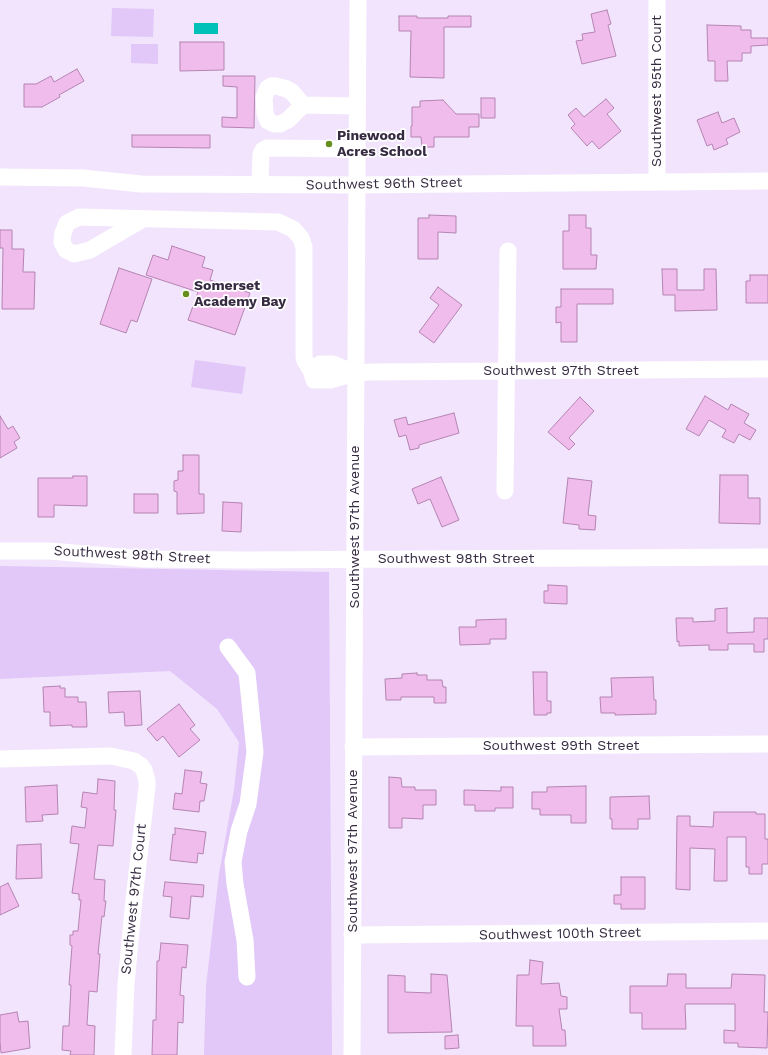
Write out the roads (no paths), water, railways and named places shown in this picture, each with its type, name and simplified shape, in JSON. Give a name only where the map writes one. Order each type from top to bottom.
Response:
[{"type":"street","name":"Southwest 97th Avenue","points":[[352,1055],[358,0]]},
{"type":"street","name":"Southwest 95th Court","points":[[657,0],[657,182]]},
{"type":"street","points":[[260,184],[262,152],[268,121],[263,102],[266,91],[271,86],[288,89],[303,105]]},
{"type":"street","points":[[268,121],[274,124],[280,124],[288,120],[303,105],[357,106]]},
{"type":"street","points":[[262,152],[268,148],[356,149]]},
{"type":"street","name":"Southwest 96th Street","points":[[0,177],[83,178],[141,184],[356,185],[768,181]]},
{"type":"street","name":"Southwest 97th Street","points":[[143,219],[278,222],[293,229],[301,238],[304,247],[304,357],[306,365],[311,370],[314,380],[330,380],[355,373],[768,369]]},
{"type":"street","points":[[505,491],[508,251]]},
{"type":"street","name":"Southwest 98th Street","points":[[0,551],[50,551],[144,559],[354,560],[768,557]]},
{"type":"street","points":[[228,647],[249,678],[255,752],[248,804],[239,831],[233,862],[235,884],[244,928],[247,977]]},
{"type":"street","name":"Southwest 99th Street","points":[[353,747],[768,744]]},
{"type":"street","name":"Southwest 97th Court","points":[[0,759],[111,756],[134,761],[144,770],[147,781],[126,984],[123,1055]]},
{"type":"street","name":"Southwest 100th Street","points":[[352,935],[768,931]]},
{"type":"place","name":"Pinewood Acres School","points":[[329,144]]},
{"type":"place","name":"Somerset Academy Bay","points":[[186,294]]}]
